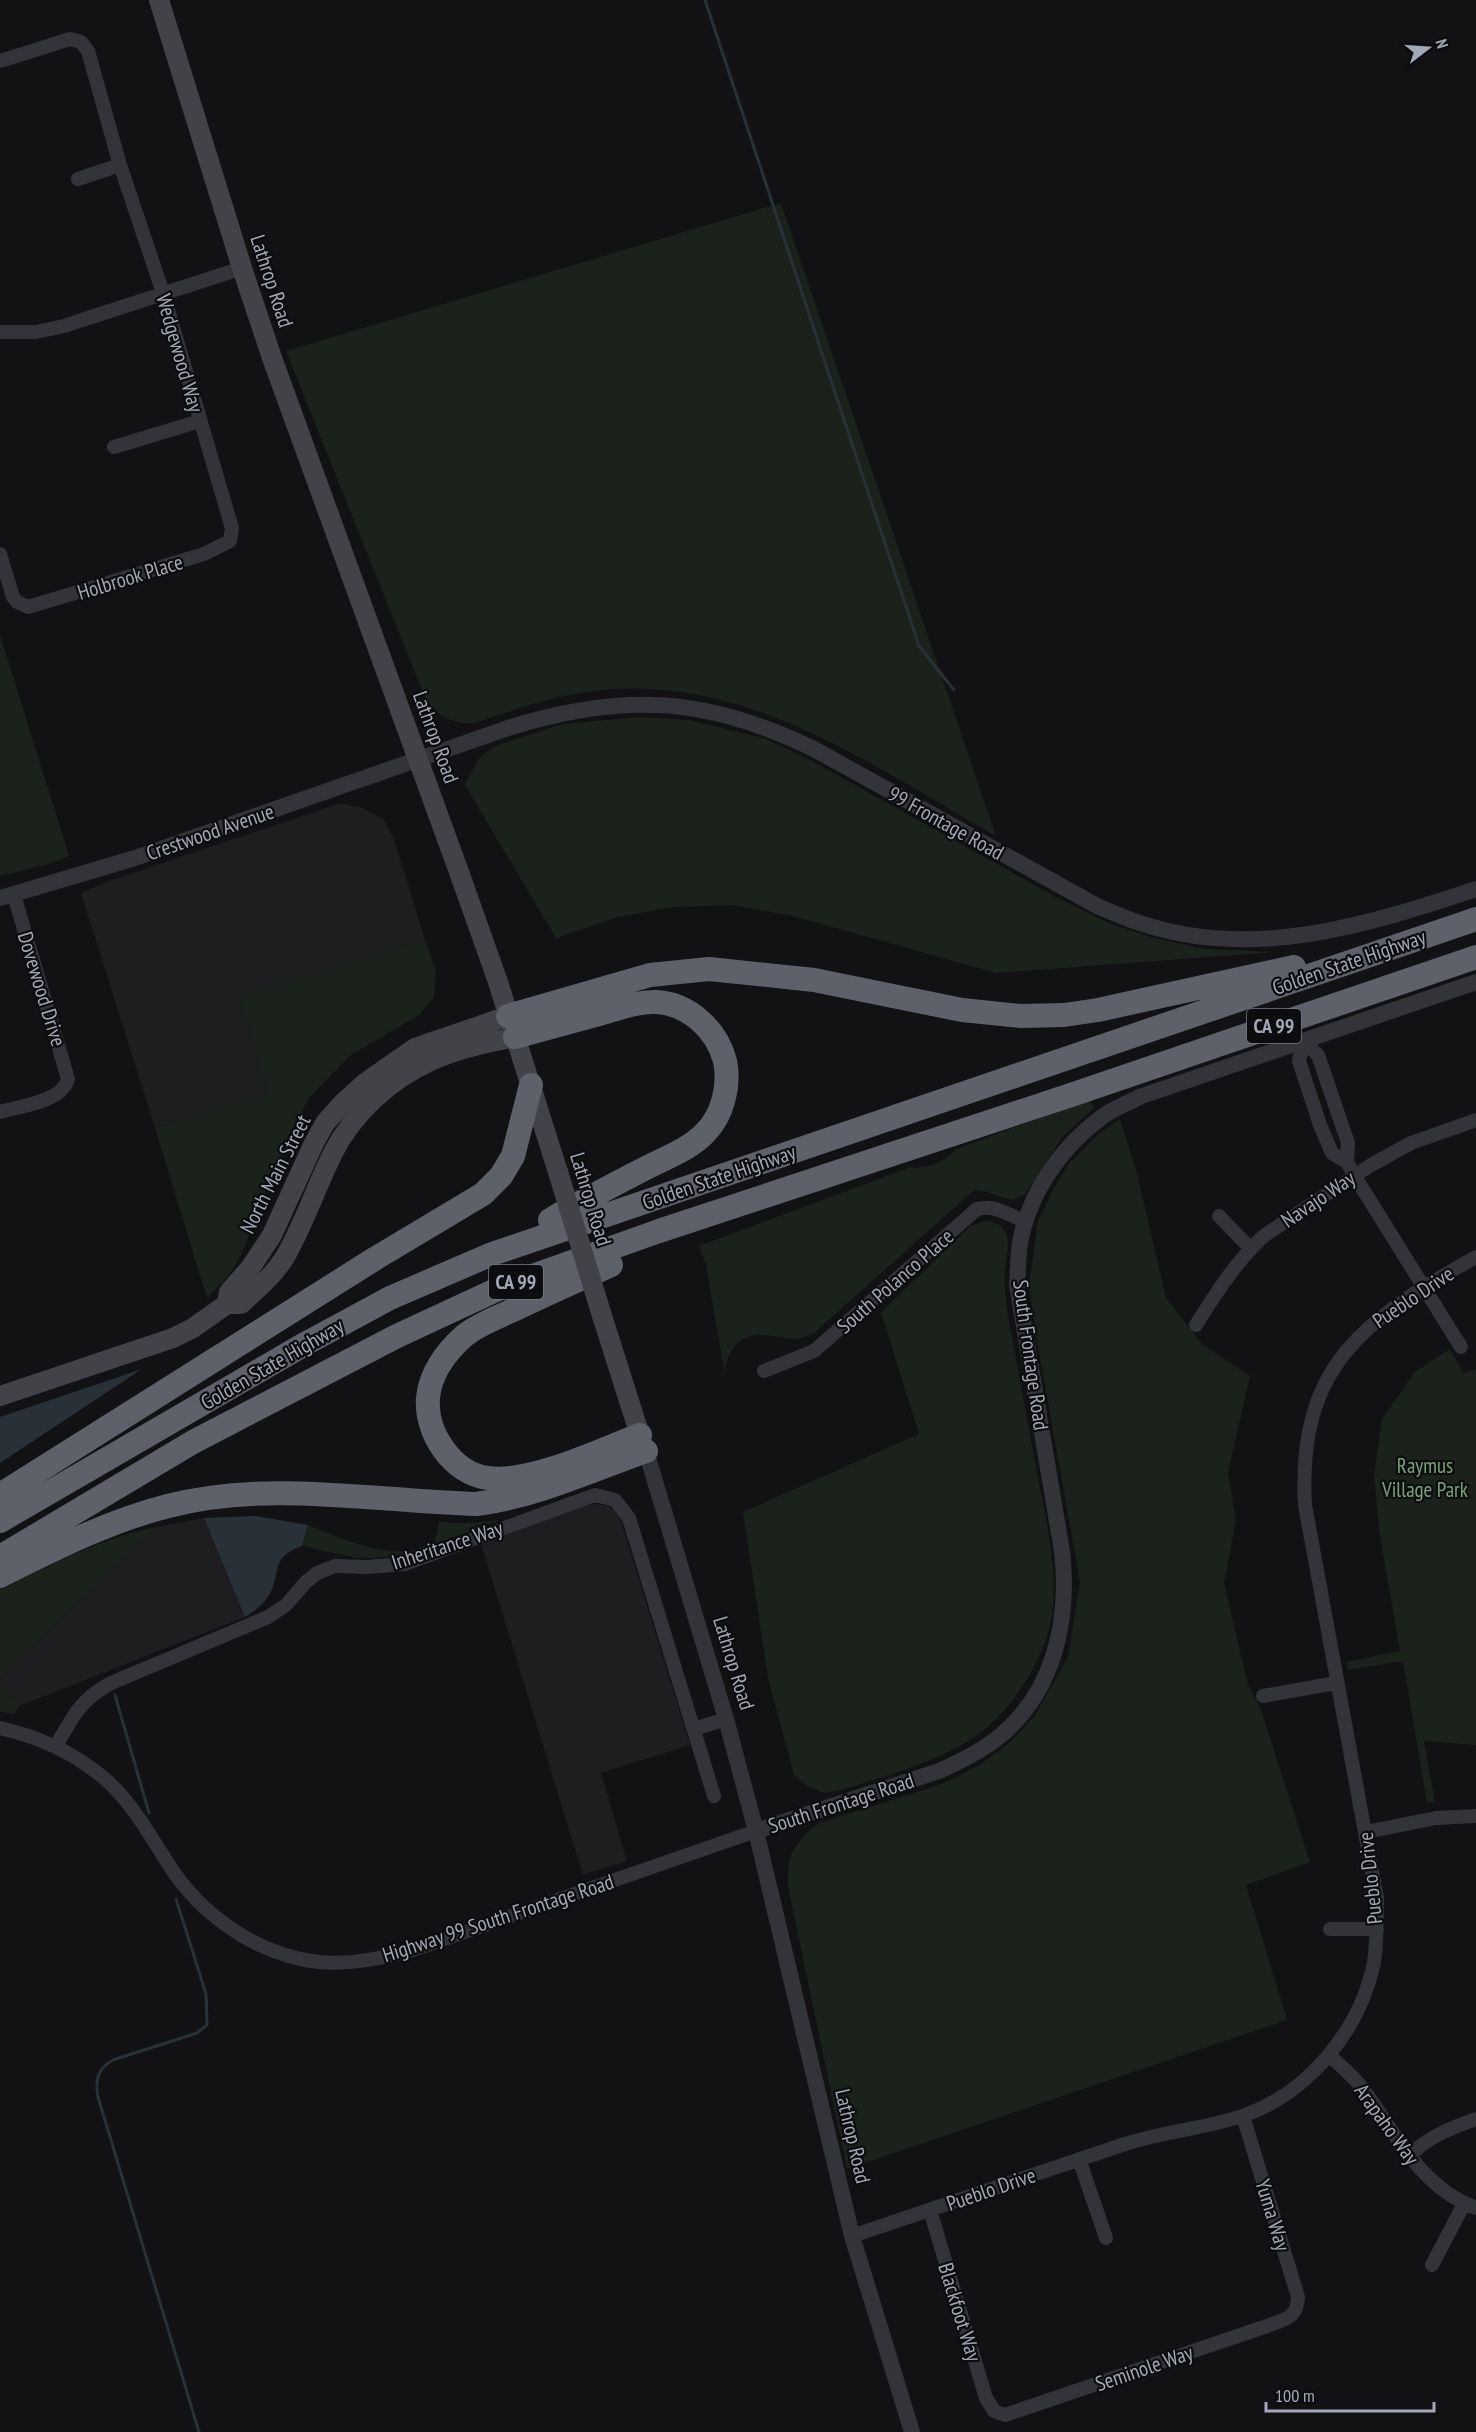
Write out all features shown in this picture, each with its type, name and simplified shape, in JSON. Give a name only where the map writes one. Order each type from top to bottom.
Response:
[{"type":"highway","name":"Golden State Highway","points":[[0,1521],[305,1344],[390,1299],[492,1254],[1476,919]]},
{"type":"highway","points":[[512,1026],[650,975],[709,969],[814,980],[962,1010],[1021,1016],[1064,1015],[1120,1006],[1283,969],[1368,956]]},
{"type":"highway","name":"Golden State Highway","points":[[0,1557],[203,1437],[397,1336],[507,1285],[659,1231],[1071,1095],[1476,957]]},
{"type":"highway","points":[[492,1254],[594,1194],[698,1139],[705,1133],[719,1112],[726,1083],[724,1057],[712,1033],[682,1007],[672,1004],[645,1002],[512,1026]]},
{"type":"highway","points":[[0,1495],[356,1270],[483,1194],[501,1176],[513,1156],[531,1085]]},
{"type":"highway","points":[[643,1443],[523,1476],[489,1479],[466,1472],[441,1445],[432,1424],[428,1398],[435,1374],[453,1346],[466,1334],[497,1318],[622,1260],[1071,1095]]},
{"type":"highway","points":[[0,1576],[122,1521],[158,1508],[193,1500],[221,1496],[306,1493],[476,1504],[503,1501],[527,1494],[643,1443]]},
{"type":"main road","name":"Lathrop Road","points":[[159,0],[272,358],[418,759],[512,1026],[643,1443]]},
{"type":"main road","name":"North Main Street","points":[[0,1396],[173,1338],[193,1328],[227,1304],[229,1292],[251,1267],[272,1235],[325,1123],[342,1104],[365,1083],[415,1048],[512,1026]]},
{"type":"street","name":"Wedgewood Way","points":[[0,61],[62,40],[77,40],[88,51],[120,165],[163,293],[232,528],[230,541]]},
{"type":"street","points":[[78,179],[120,165]]},
{"type":"street","points":[[0,332],[36,332],[64,326],[242,268]]},
{"type":"street","points":[[114,447],[200,421]]},
{"type":"street","name":"Holbrook Place","points":[[0,554],[13,597],[17,602],[28,607],[204,554],[230,541]]},
{"type":"street","name":"99 Frontage Road","points":[[418,759],[511,726],[563,712],[624,704],[698,709],[736,717],[776,730],[1099,907],[1138,923],[1176,932],[1239,939],[1274,939],[1306,935],[1347,929],[1476,889]]},
{"type":"street","name":"Crestwood Avenue","points":[[7,897],[135,858],[418,759]]},
{"type":"street","name":"Dovewood Drive","points":[[0,1112],[62,1091],[68,1073],[7,897]]},
{"type":"street","name":"South Frontage Road","points":[[756,1831],[939,1772],[966,1759],[996,1740],[1014,1722],[1035,1698],[1050,1667],[1063,1619],[1066,1582],[1061,1540],[1017,1285],[1020,1244],[1037,1192],[1070,1145],[1103,1116],[1139,1097],[1476,982]]},
{"type":"street","points":[[1303,1041],[1318,1055],[1348,1143],[1351,1169]]},
{"type":"street","points":[[1303,1041],[1299,1061],[1320,1125],[1332,1153],[1351,1169],[1461,1347]]},
{"type":"street","name":"Navajo Way","points":[[1196,1325],[1216,1293],[1250,1248],[1351,1169],[1411,1143],[1476,1120]]},
{"type":"street","name":"South Polanco Place","points":[[764,1371],[814,1351],[977,1209],[987,1206],[996,1208],[1026,1222]]},
{"type":"street","points":[[1219,1216],[1250,1248]]},
{"type":"street","name":"Pueblo Drive","points":[[852,2236],[1144,2137],[1243,2116],[1271,2102],[1300,2083],[1330,2056],[1354,2016],[1368,1984],[1374,1961],[1377,1898],[1305,1504],[1303,1460],[1309,1428],[1325,1383],[1355,1341],[1378,1318],[1424,1287],[1476,1257]]},
{"type":"street","name":"Lathrop Road","points":[[643,1443],[726,1719],[756,1831],[852,2236],[912,2432]]},
{"type":"street","name":"Inheritance Way","points":[[56,1746],[78,1708],[93,1693],[111,1683],[268,1617],[286,1605],[317,1573],[335,1566],[367,1567],[405,1564],[595,1495],[615,1500],[629,1518],[714,1796]]},
{"type":"street","points":[[1263,1696],[1336,1683]]},
{"type":"street","points":[[694,1729],[726,1719]]},
{"type":"street","name":"Highway 99 South Frontage Road","points":[[0,1728],[29,1735],[56,1746],[73,1755],[107,1781],[135,1812],[177,1876],[198,1902],[213,1915],[265,1947],[319,1962],[380,1958],[413,1950],[756,1831]]},
{"type":"street","points":[[1366,1832],[1436,1818],[1476,1816]]},
{"type":"street","points":[[1330,1929],[1377,1929]]},
{"type":"street","name":"Arapaho Way","points":[[1330,2056],[1361,2087],[1408,2157],[1424,2174],[1470,2206]]},
{"type":"street","name":"Yuma Way","points":[[1243,2116],[1298,2296],[1298,2307],[1293,2315]]},
{"type":"street","points":[[1408,2157],[1419,2145],[1442,2131],[1476,2119]]},
{"type":"street","points":[[1078,2159],[1106,2238]]},
{"type":"street","points":[[1432,2265],[1470,2206]]},
{"type":"street","name":"Blackfoot Way","points":[[930,2210],[986,2398],[994,2411]]},
{"type":"street","name":"Seminole Way","points":[[994,2411],[1005,2415],[1024,2409],[1267,2326],[1293,2315]]},
{"type":"shaded area","points":[[341,803],[363,808],[384,820],[394,839],[425,940],[240,997],[270,1092],[155,1128],[81,893],[112,880]]},
{"type":"shaded area","points":[[142,1369],[0,1463],[0,1417]]},
{"type":"shaded area","points":[[585,1505],[608,1506],[616,1512],[622,1524],[690,1745],[601,1773],[627,1861],[583,1875],[481,1544]]},
{"type":"shaded area","points":[[256,1516],[308,1525],[302,1546],[284,1556],[280,1562],[272,1590],[267,1598],[260,1607],[245,1617],[204,1518]]},
{"type":"shaded area","points":[[204,1518],[245,1617],[19,1706],[0,1678],[156,1527]]},
{"type":"green space","points":[[781,203],[996,836],[902,781],[804,730],[754,710],[702,696],[649,689],[593,691],[548,700],[475,723],[451,720],[439,713],[424,695],[286,351]]},
{"type":"green space","points":[[0,635],[69,856],[48,864],[0,876]]},
{"type":"green space","points":[[641,717],[689,720],[763,738],[812,761],[1056,897],[1109,923],[1150,937],[1205,949],[1277,952],[996,973],[797,917],[734,905],[675,907],[618,917],[556,938],[465,785],[479,758],[495,746],[563,724]]},
{"type":"green space","points":[[425,940],[436,971],[434,997],[419,1015],[351,1055],[309,1098],[286,1142],[241,1255],[230,1274],[207,1298],[155,1128],[269,1092],[239,997]]},
{"type":"green space","points":[[1090,1099],[1094,1108],[1063,1136],[1027,1192],[1019,1197],[1006,1199],[987,1192],[973,1191],[814,1333],[793,1339],[762,1335],[746,1338],[734,1346],[728,1359],[725,1375],[706,1265],[699,1246],[911,1167],[935,1164],[954,1150]]},
{"type":"green space","points":[[1120,1119],[1136,1170],[1166,1298],[1202,1344],[1250,1376],[1228,1472],[1236,1520],[1224,1583],[1248,1685],[1260,1707],[1310,1862],[1246,1885],[1287,2020],[847,2169],[788,1886],[791,1857],[803,1836],[819,1823],[933,1787],[981,1764],[1010,1742],[1034,1717],[1068,1657],[1080,1582],[1029,1285],[1038,1221],[1054,1188],[1070,1162],[1100,1133]]},
{"type":"green space","points":[[984,1221],[1001,1227],[1008,1239],[1005,1277],[1007,1310],[1051,1550],[1054,1594],[1048,1633],[1035,1664],[1017,1694],[995,1720],[969,1741],[905,1770],[838,1791],[824,1793],[807,1786],[794,1775],[768,1678],[743,1512],[919,1434],[881,1312],[971,1226]]},
{"type":"green space","name":"Raymus Village Park","points":[[1450,1349],[1463,1373],[1476,1369],[1476,1745],[1424,1741],[1435,1802],[1427,1803],[1403,1661],[1348,1670],[1346,1662],[1400,1651],[1380,1536],[1374,1475],[1382,1419],[1415,1372]]},
{"type":"green space","points":[[500,1520],[408,1554],[357,1558],[302,1546],[308,1525],[370,1547],[408,1551],[435,1542],[439,1522],[471,1523]]},
{"type":"green space","points":[[156,1527],[0,1678],[0,1589],[96,1545]]},
{"type":"green space","points":[[0,1678],[19,1706],[15,1714],[0,1712]]},
{"type":"waterway","points":[[705,0],[919,646],[954,690]]},
{"type":"waterway","points":[[115,1695],[149,1813]]},
{"type":"waterway","points":[[176,1899],[206,1994],[207,2025],[197,2033],[113,2060],[100,2071],[97,2085],[98,2097],[199,2432]]}]
